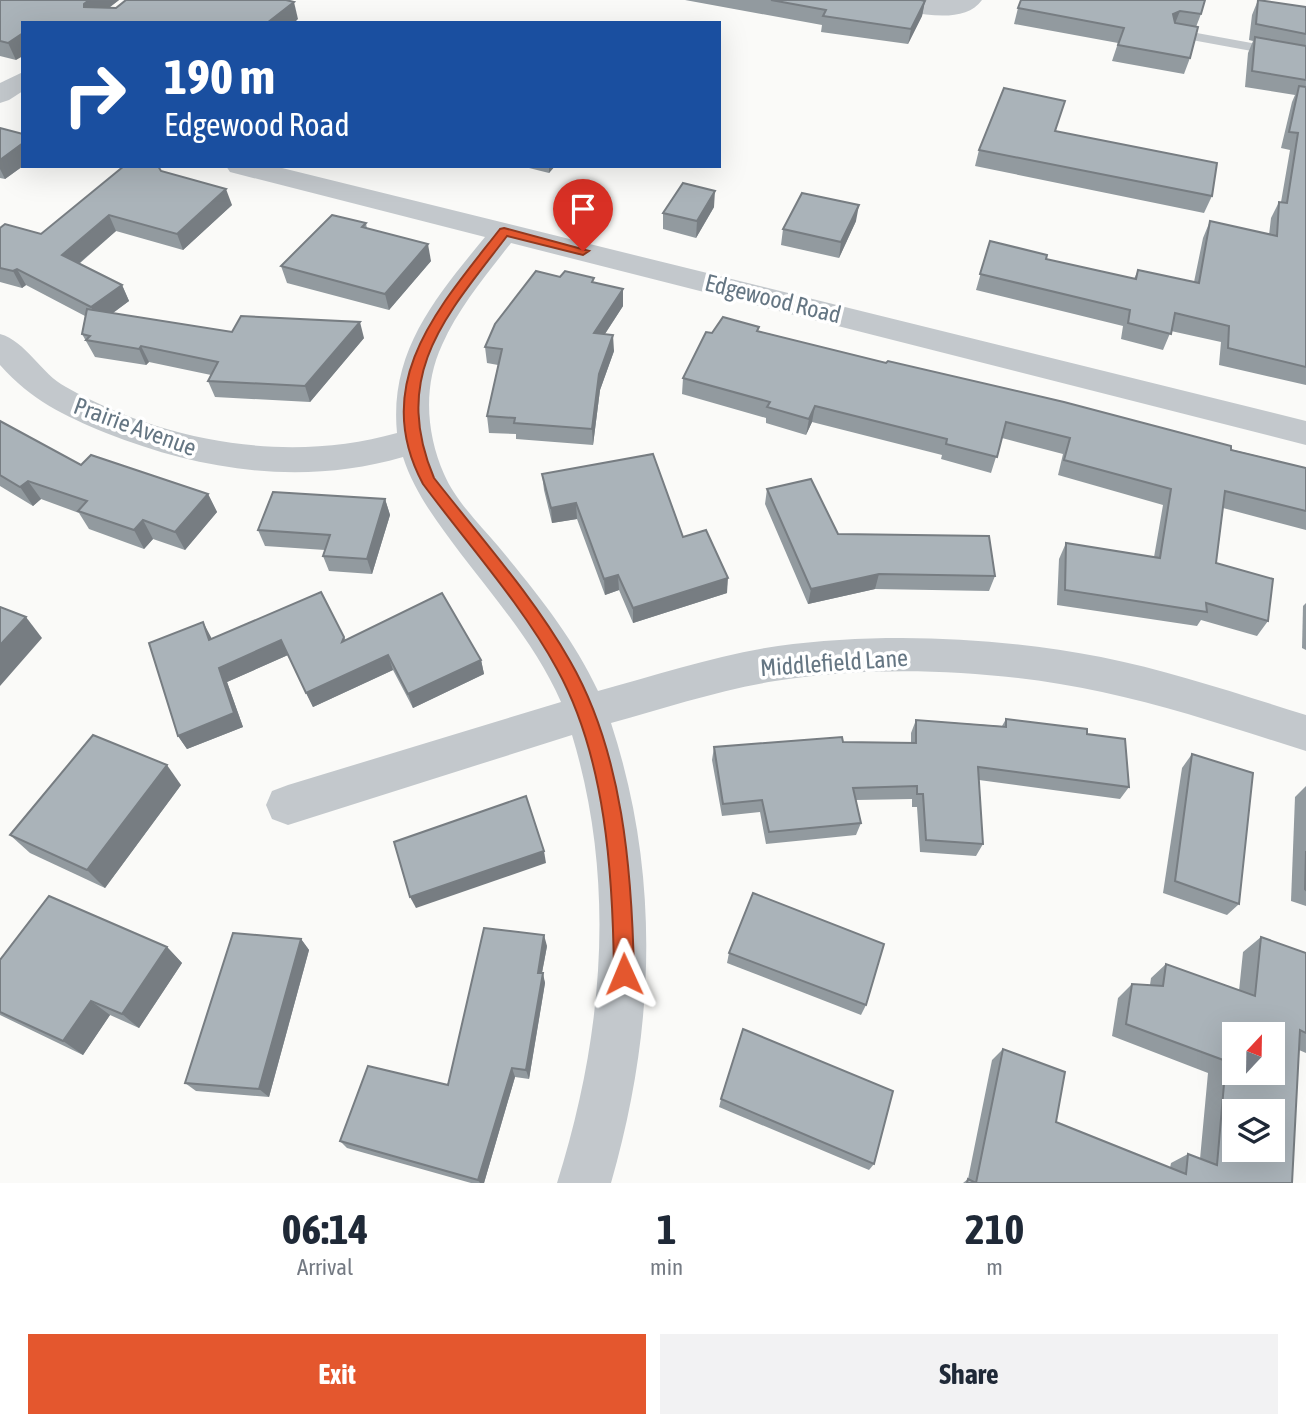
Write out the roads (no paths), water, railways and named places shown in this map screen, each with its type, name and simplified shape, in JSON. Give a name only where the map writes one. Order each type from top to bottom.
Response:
[{"type":"street","points":[[889,0],[934,9],[956,7],[971,0]]},
{"type":"street","points":[[0,95],[21,80]]},
{"type":"street","points":[[0,106],[21,111]]},
{"type":"street","name":"Edgewood Road","points":[[248,168],[1306,433]]},
{"type":"street","points":[[504,232],[448,304],[424,345],[411,391],[414,441],[428,480],[544,633],[565,667],[585,712],[604,771],[623,892],[624,974],[617,1040],[605,1108],[584,1183]]},
{"type":"street","name":"Prairie Avenue","points":[[0,345],[41,387],[64,401],[131,430],[203,452],[309,460],[384,452],[414,441]]},
{"type":"street","name":"Middlefield Lane","points":[[288,805],[585,712],[748,668],[796,661],[956,658],[1073,669],[1182,696],[1306,733]]},
{"type":"lane","points":[[1175,33],[1306,57]]}]
